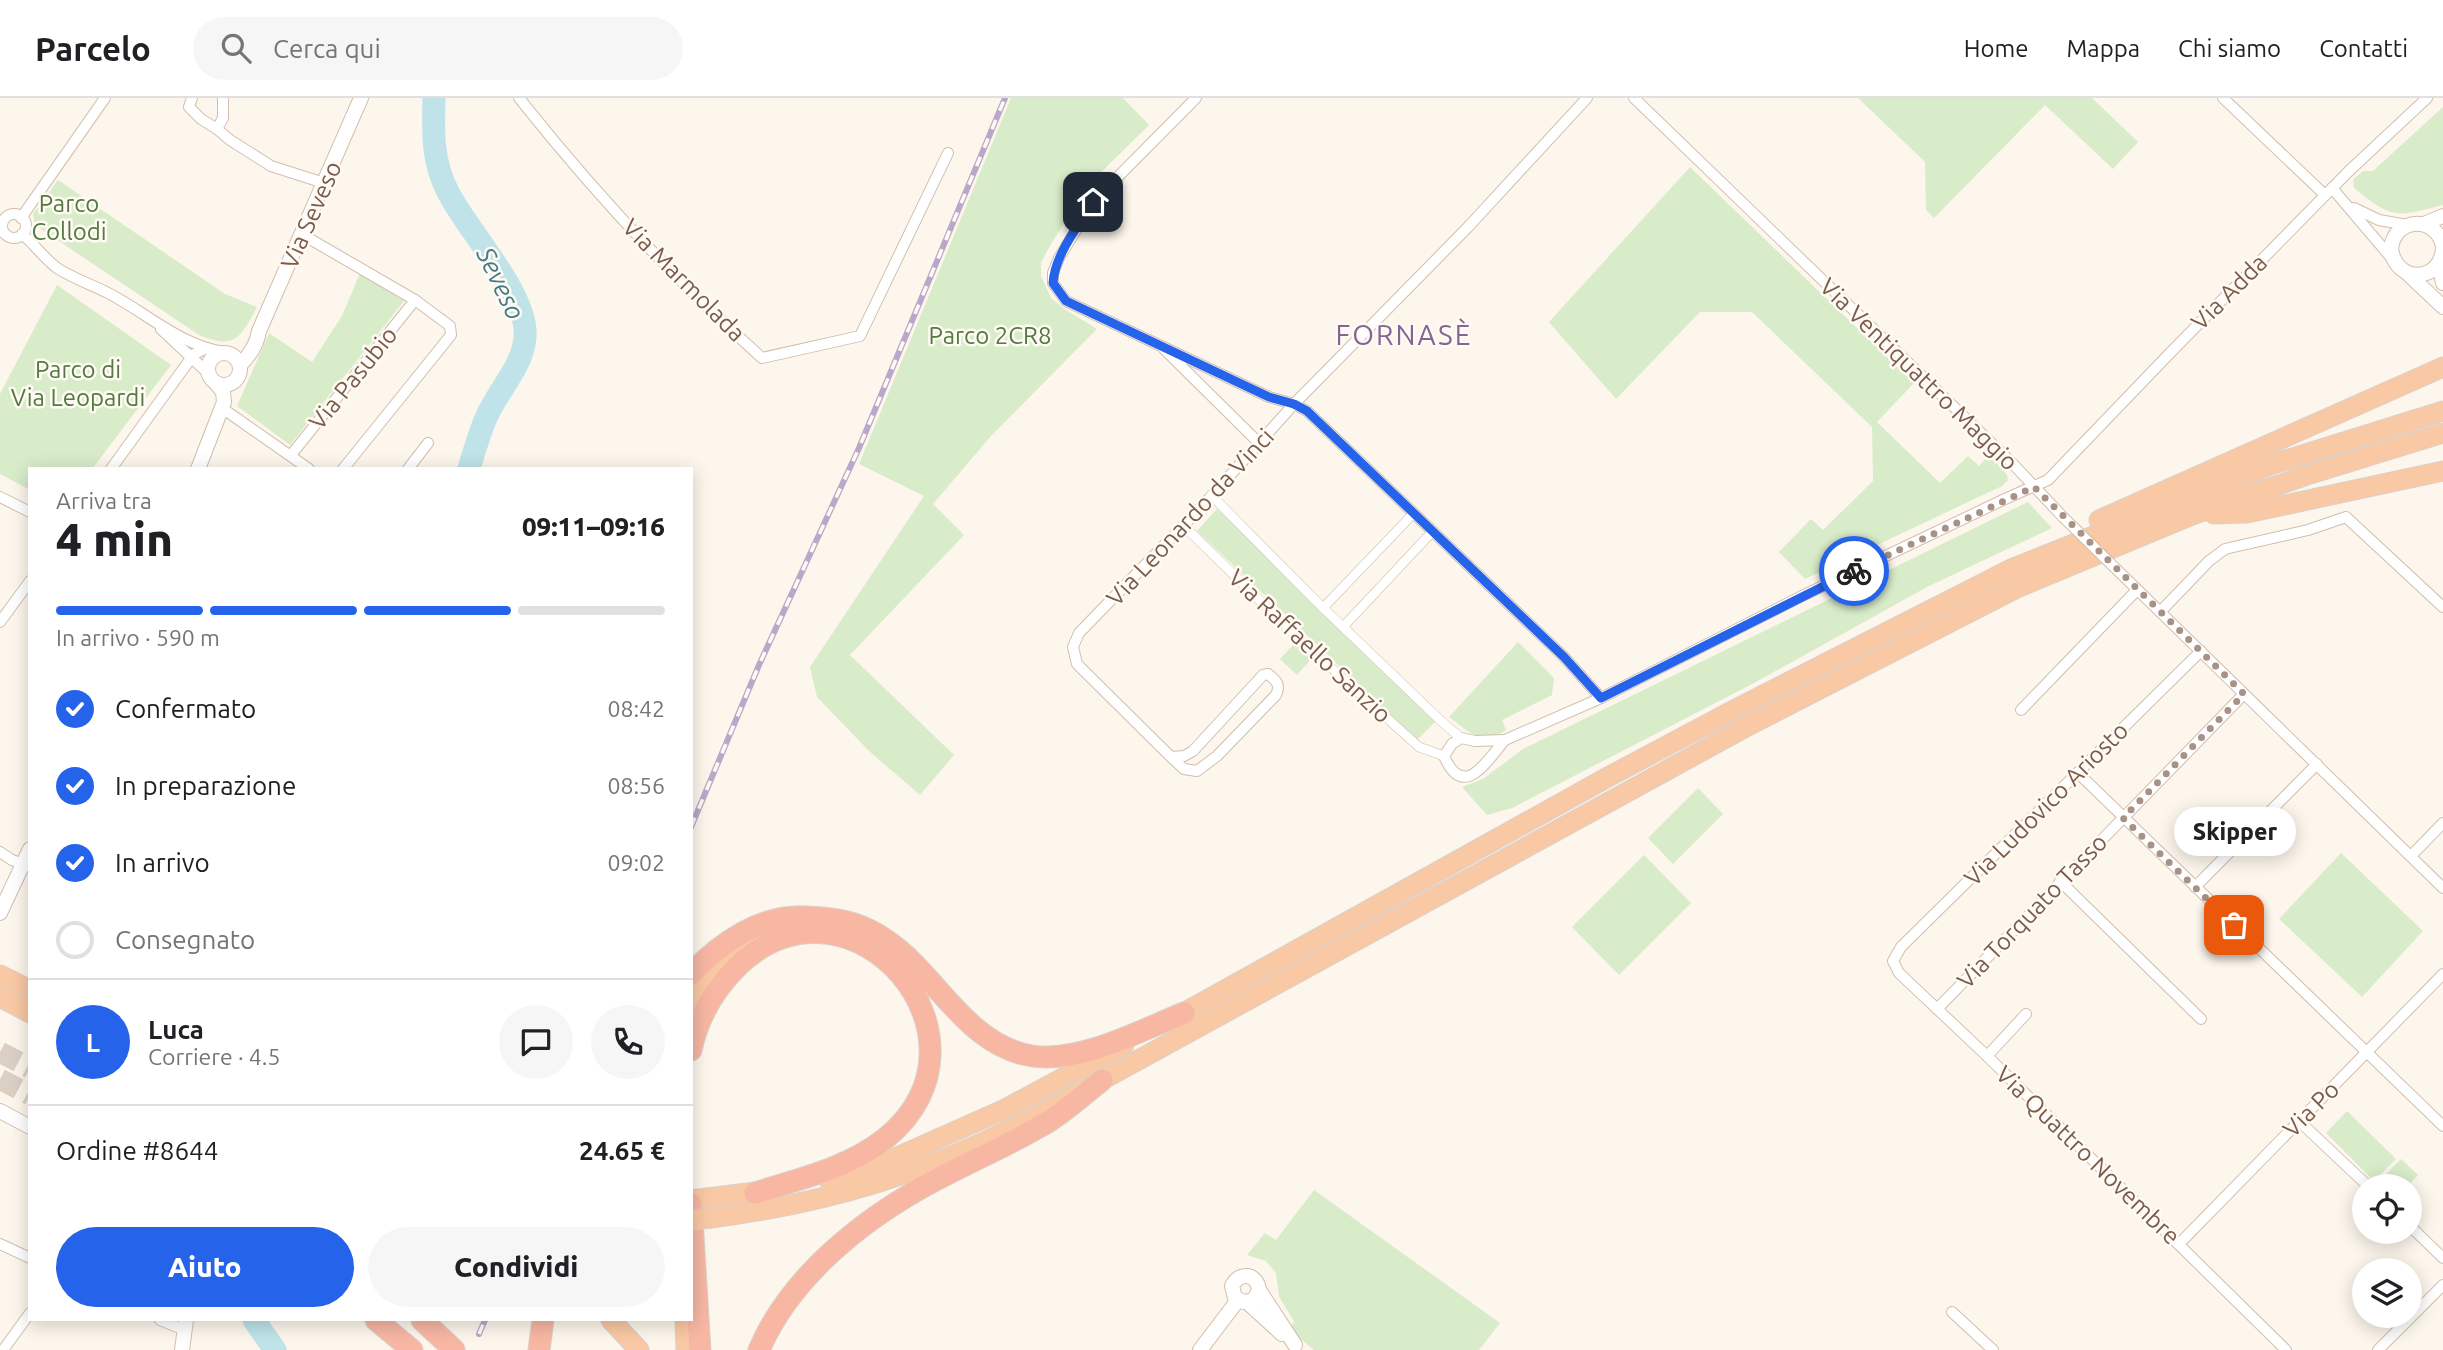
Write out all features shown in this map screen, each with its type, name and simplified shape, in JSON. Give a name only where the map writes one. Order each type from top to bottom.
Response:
[{"type":"highway","points":[[2011,569],[2039,546],[2443,367]]},
{"type":"highway","points":[[701,1205],[818,1180],[888,1161],[1005,1109],[1732,710],[2011,569],[2273,464],[2443,411]]},
{"type":"highway","points":[[701,1205],[815,1200],[923,1169],[1001,1135],[1744,728],[2019,587],[2192,515],[2443,432]]},
{"type":"highway","points":[[2192,515],[2246,513],[2443,471]]},
{"type":"highway","points":[[693,972],[709,954],[760,924],[795,916],[836,919],[870,930],[901,951],[981,1032],[1003,1046],[1031,1056],[1085,1052],[1184,1013]]},
{"type":"highway","points":[[693,1003],[718,964],[740,945],[763,930],[795,916]]},
{"type":"highway","points":[[693,1044],[702,1018],[716,990],[727,976],[748,957],[769,944],[799,935],[831,934],[861,943],[890,962],[912,988],[917,999],[926,1021],[931,1052],[924,1086],[910,1115],[885,1139],[855,1157],[827,1170],[754,1193]]},
{"type":"highway","points":[[0,975],[28,989]]},
{"type":"highway","points":[[0,997],[28,1012]]},
{"type":"highway","points":[[759,1350],[774,1321],[799,1287],[834,1251],[870,1221],[909,1194],[1050,1121],[1102,1080]]},
{"type":"highway","points":[[700,1350],[701,1205]]},
{"type":"highway","points":[[377,1321],[412,1350]]},
{"type":"highway","points":[[423,1321],[454,1350]]},
{"type":"highway","points":[[539,1350],[543,1321]]},
{"type":"highway","points":[[612,1321],[639,1350]]},
{"type":"highway","points":[[685,1321],[687,1350]]},
{"type":"street","points":[[21,218],[106,98]]},
{"type":"street","points":[[192,98],[190,107],[201,119],[230,140],[271,166],[324,183]]},
{"type":"street","points":[[217,129],[223,118],[223,98]]},
{"type":"street","name":"Via Seveso","points":[[240,365],[249,356],[257,340],[361,98]]},
{"type":"street","name":"Via Marmolada","points":[[519,98],[556,145],[657,256],[704,306],[762,358],[860,336],[948,153]]},
{"type":"street","points":[[1196,98],[1093,202],[1059,258],[1053,283],[1066,301],[1269,397],[1307,411],[1564,657],[1601,698]]},
{"type":"street","name":"Via Leonardo da Vinci","points":[[1171,757],[1076,664],[1073,647],[1079,633],[1260,444],[1294,404],[1469,226],[1587,98]]},
{"type":"street","name":"Via Ventiquattro Maggio","points":[[1634,98],[2443,888]]},
{"type":"street","points":[[2223,98],[2329,192],[2348,205],[2379,220],[2407,225],[2424,224],[2443,215]]},
{"type":"street","name":"Via Adda","points":[[1505,740],[1601,698],[1791,602],[2048,481],[2329,192],[2427,98]]},
{"type":"street","points":[[2348,205],[2394,261],[2443,307]]},
{"type":"street","points":[[11,215],[21,218],[25,224],[22,234],[15,238],[8,236],[1,222],[11,215]]},
{"type":"street","points":[[2424,224],[2435,230],[2443,252],[2440,272],[2443,283]]},
{"type":"street","points":[[2394,261],[2392,243],[2397,232],[2407,225]]},
{"type":"street","points":[[22,234],[55,266],[122,301],[157,325],[205,349],[235,356],[240,365],[239,376],[199,467]]},
{"type":"street","points":[[303,235],[415,300],[450,326],[451,335],[344,467]]},
{"type":"street","points":[[2406,272],[2416,275],[2426,273],[2435,268],[2443,252]]},
{"type":"street","name":"Via Pasubio","points":[[290,455],[415,300]]},
{"type":"street","points":[[157,325],[212,378],[223,392],[225,409],[306,467]]},
{"type":"street","points":[[212,378],[211,359],[241,346],[259,331]]},
{"type":"street","points":[[1159,344],[1260,444]]},
{"type":"street","points":[[112,467],[190,359],[205,349]]},
{"type":"street","points":[[212,378],[226,385],[236,380]]},
{"type":"street","points":[[410,467],[428,443]]},
{"type":"street","name":"Via Raffaello Sanzio","points":[[1211,495],[1323,608],[1461,737]]},
{"type":"street","points":[[0,498],[28,511]]},
{"type":"street","points":[[1323,608],[1413,514]]},
{"type":"street","points":[[2160,612],[2209,561],[2225,549],[2315,528],[2346,517],[2443,607]]},
{"type":"street","name":"Via Raffaello Sanzio","points":[[1183,526],[1296,636],[1419,747],[1444,756]]},
{"type":"street","points":[[1343,627],[1432,532]]},
{"type":"street","points":[[1,619],[28,584]]},
{"type":"street","points":[[2021,710],[2137,590]]},
{"type":"street","name":"Via Ludovico Ariosto","points":[[1894,958],[1901,947],[2201,651]]},
{"type":"street","points":[[1263,674],[1268,674],[1278,684],[1276,695],[1217,757],[1197,771],[1184,769],[1171,757],[1184,757],[1192,751],[1263,674]]},
{"type":"street","name":"Via Torquato Tasso","points":[[1937,1009],[2244,694]]},
{"type":"street","points":[[1461,737],[1475,741],[1505,740],[1471,777],[1461,776],[1449,768],[1444,756],[1461,737]]},
{"type":"street","points":[[2194,887],[2317,764]]},
{"type":"street","points":[[2078,773],[2443,1126]]},
{"type":"street","points":[[2411,856],[2443,823]]},
{"type":"street","points":[[0,852],[26,865],[0,913]]},
{"type":"street","points":[[2060,881],[2201,1019]]},
{"type":"street","name":"Via Quattro Novembre","points":[[1894,958],[1896,970],[2286,1350]]},
{"type":"street","name":"Via Po","points":[[2179,1244],[2443,974]]},
{"type":"street","points":[[1987,1056],[2026,1014]]},
{"type":"street","points":[[0,1111],[28,1126]]},
{"type":"street","points":[[2299,1121],[2355,1174]]},
{"type":"street","points":[[2422,1238],[2443,1258]]},
{"type":"street","points":[[0,1244],[28,1257]]},
{"type":"street","points":[[1239,1277],[1253,1277],[1259,1290],[1299,1347],[1232,1290],[1233,1283],[1239,1277]]},
{"type":"street","points":[[2378,1350],[2443,1285]]},
{"type":"street","points":[[1200,1350],[1242,1301],[1254,1300],[1259,1290]]},
{"type":"street","points":[[1952,1312],[1993,1350]]},
{"type":"street","points":[[3,1350],[28,1316]]},
{"type":"street","points":[[165,1321],[185,1325],[181,1350]]},
{"type":"green space","name":"Parco 2CR8","points":[[1011,98],[1123,98],[1149,125],[1088,185],[1041,263],[1041,276],[1051,298],[1097,329],[991,436],[933,504],[964,535],[850,655],[954,755],[920,795],[869,751],[817,697],[810,667],[924,496],[859,464]]},
{"type":"green space","points":[[1858,98],[2092,98],[2138,142],[2113,169],[2045,105],[1934,218],[1926,210],[1925,162]]},
{"type":"green space","points":[[2443,107],[2443,205],[2415,212],[2396,213],[2378,206],[2354,188],[2353,180],[2363,171],[2373,171]]},
{"type":"green space","points":[[1690,167],[1914,383],[1877,422],[1940,483],[1968,456],[1979,466],[1989,455],[2007,475],[2008,480],[2002,486],[1805,579],[1779,552],[1811,519],[1823,530],[1873,481],[1872,427],[1752,312],[1700,312],[1616,399],[1549,322]]},
{"type":"green space","name":"Parco Collodi","points":[[58,180],[225,294],[257,307],[246,327],[229,341],[199,335],[35,225],[33,214]]},
{"type":"green space","points":[[360,273],[404,301],[290,445],[237,406],[269,333],[312,362],[342,316]]},
{"type":"green space","name":"Parco di Via Leopardi","points":[[57,285],[171,365],[94,467],[28,467],[28,489],[0,474],[0,394]]},
{"type":"green space","points":[[2028,502],[2052,528],[1927,587],[1754,683],[1512,808],[1487,815],[1462,787],[1483,779],[1523,749]]},
{"type":"green space","points":[[1217,509],[1436,721],[1417,740],[1197,531]]},
{"type":"green space","points":[[1296,642],[1312,658],[1297,675],[1280,659]]},
{"type":"green space","points":[[1518,642],[1554,678],[1552,695],[1502,720],[1506,730],[1497,735],[1476,736],[1449,717]]},
{"type":"green space","points":[[1698,788],[1723,814],[1673,864],[1648,838]]},
{"type":"green space","points":[[2341,853],[2423,931],[2362,997],[2279,919]]},
{"type":"green space","points":[[1644,855],[1691,903],[1619,975],[1572,927]]},
{"type":"green space","points":[[2347,1111],[2396,1159],[2381,1174],[2367,1174],[2326,1133]]},
{"type":"green space","points":[[2401,1159],[2417,1174],[2386,1174]]},
{"type":"green space","points":[[1314,1190],[1500,1323],[1479,1350],[1314,1350],[1290,1330],[1294,1321],[1279,1297],[1276,1273],[1266,1261],[1247,1255],[1265,1233],[1276,1240]]},
{"type":"waterway","name":"Seveso","points":[[434,98],[435,146],[443,181],[507,282],[524,320],[525,337],[520,359],[486,418],[470,467]]},
{"type":"waterway","name":"Seveso","points":[[255,1321],[275,1350]]},
{"type":"tunnel","points":[[0,1052],[28,1067]]},
{"type":"tunnel","points":[[0,1079],[28,1094]]},
{"type":"railway","points":[[693,822],[759,665],[859,448],[1005,98]]},
{"type":"railway","points":[[479,1334],[485,1321]]},
{"type":"way so far","points":[[1854,571],[2020,491],[2034,487],[2244,694],[2123,818],[2234,925]]},
{"type":"place","name":"Skipper","points":[[2234,925]]},
{"type":"district","name":"FORNASÈ","points":[[1404,334]]},
{"type":"route","points":[[1093,202],[1059,258],[1054,273],[1053,283],[1066,301],[1269,397],[1307,411],[1564,657],[1601,698],[1854,571]]}]
